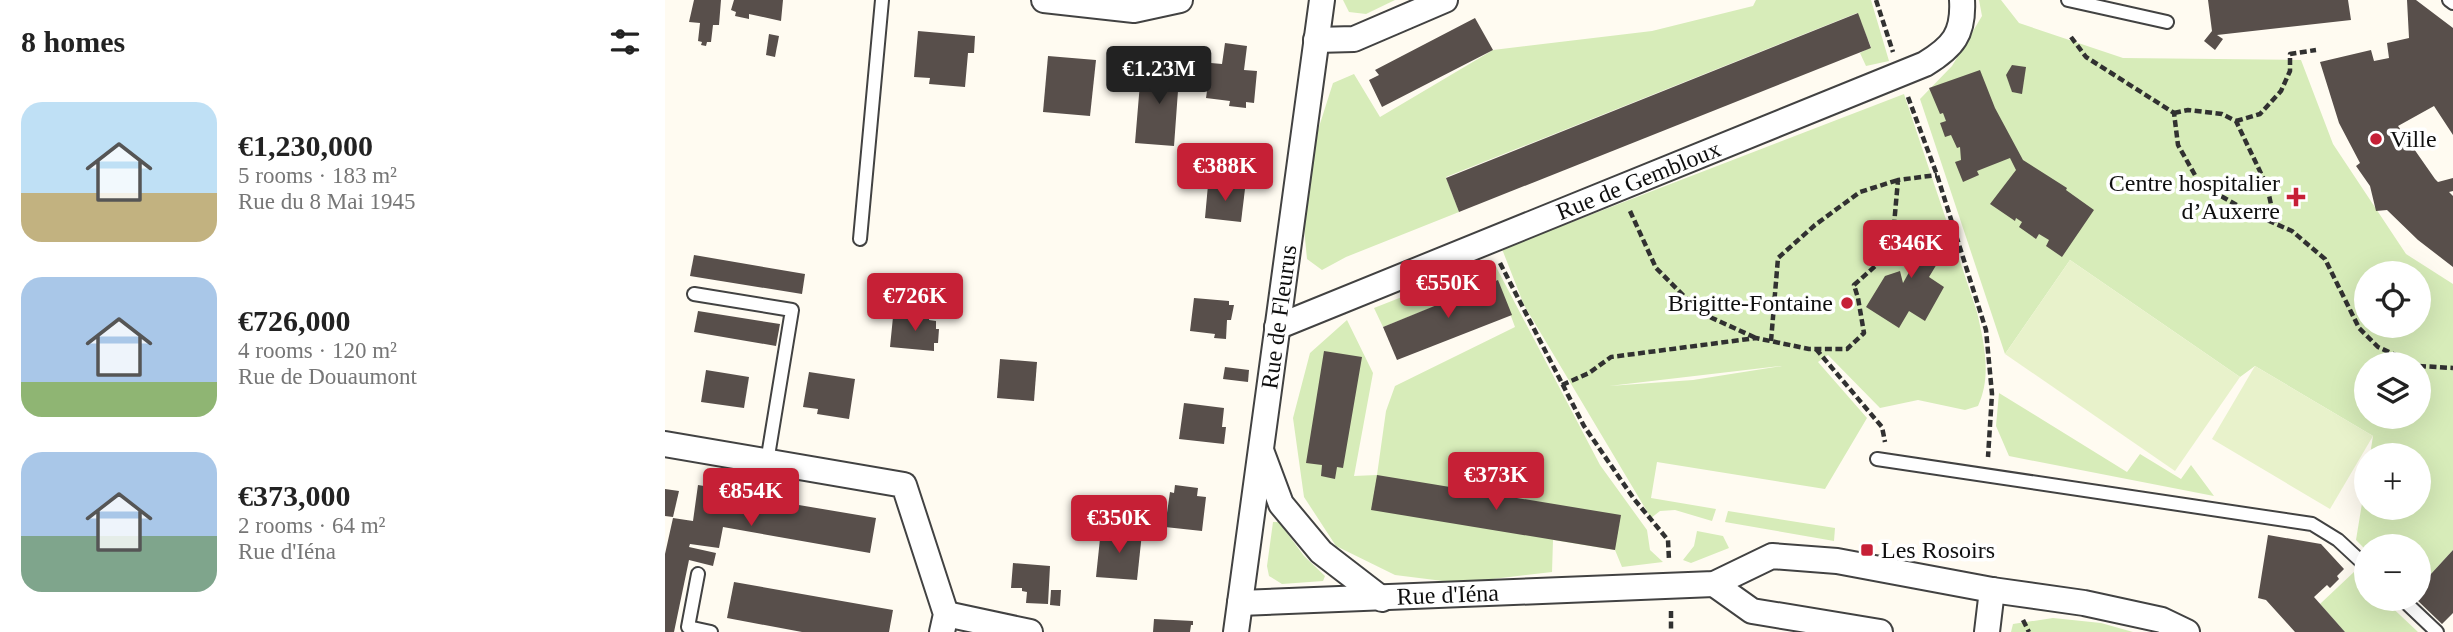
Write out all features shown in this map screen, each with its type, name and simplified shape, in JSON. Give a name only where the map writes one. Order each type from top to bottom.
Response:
[{"type":"street","points":[[1044,0],[1134,10],[1180,0]]},
{"type":"street","name":"Rue de Fleurus","points":[[1236,632],[1322,0]]},
{"type":"street","points":[[1316,40],[1354,39],[1445,0]]},
{"type":"street","name":"Rue de Gembloux","points":[[1277,327],[1925,64],[1956,38],[1963,17],[1962,0]]},
{"type":"street","points":[[665,444],[904,485],[944,623],[1030,632]]},
{"type":"street","name":"Rue d'Iéna","points":[[1260,449],[1281,504],[1321,551],[1382,599],[1714,584],[1772,556],[1837,561],[1992,590],[2084,603],[2162,620],[2186,632]]},
{"type":"street","points":[[1714,584],[1752,611],[1880,632]]},
{"type":"street","points":[[1987,632],[1992,590]]},
{"type":"street","points":[[1240,603],[1382,599]]},
{"type":"lane","points":[[860,239],[882,0]]},
{"type":"lane","points":[[2068,0],[2167,22]]},
{"type":"lane","points":[[694,293],[792,310],[767,461]]},
{"type":"lane","points":[[1883,460],[2312,524],[2354,555]]},
{"type":"lane","points":[[698,574],[688,627],[711,632]]},
{"type":"lane","points":[[2414,611],[2437,632]]},
{"type":"path","points":[[1875,0],[1937,175],[1986,330],[1991,394],[1987,475]]},
{"type":"path","points":[[2071,37],[2086,57],[2174,113],[2188,110],[2222,114],[2236,121],[2267,186],[2276,224]]},
{"type":"path","points":[[2236,121],[2260,114],[2281,91],[2290,71],[2290,54],[2316,50]]},
{"type":"path","points":[[2174,113],[2178,145],[2200,184],[2292,231],[2325,259],[2359,328],[2378,346],[2390,352]]},
{"type":"path","points":[[1771,341],[1778,258],[1815,225],[1860,192],[1898,180],[1937,175]]},
{"type":"path","points":[[1619,188],[1656,268],[1701,313],[1756,338],[1815,349],[1847,349],[1864,333],[1854,285],[1882,260],[1893,236],[1898,180]]},
{"type":"path","points":[[1490,240],[1517,301],[1584,426],[1633,499],[1668,540],[1671,632]]},
{"type":"path","points":[[1562,385],[1589,373],[1611,357],[1756,338]]},
{"type":"path","points":[[1815,349],[1882,427],[1883,460]]},
{"type":"path","points":[[2431,366],[2453,368]]},
{"type":"green space","points":[[1343,0],[1395,0],[1366,14],[1349,12]]},
{"type":"green space","points":[[1756,0],[1871,0],[1889,61],[1866,66],[1860,53],[1871,47],[1857,13],[1446,177],[1459,212],[1346,257],[1322,270],[1307,259],[1303,218],[1318,130],[1333,83],[1354,74],[1380,117],[1493,50],[1652,31],[1753,6]]},
{"type":"green space","points":[[1979,0],[2001,0],[2019,23],[2123,58],[2301,60],[2333,144],[2406,254],[2417,261],[2354,261],[2354,338],[2431,338],[2431,270],[2453,284],[2453,550],[2431,574],[2431,534],[2357,534],[2359,520],[2431,520],[2431,443],[2372,443],[2373,436],[2361,429],[2431,429],[2431,352],[2354,352],[2354,425],[2255,366],[2240,377],[2070,260],[2005,354],[1920,99],[1952,66],[1982,16]]},
{"type":"green space","points":[[1904,94],[1977,312],[1986,371],[1982,395],[1978,406],[1965,410],[1918,400],[1880,408],[1828,355],[1818,362],[1867,418],[1825,489],[1657,462],[1651,498],[1716,509],[1712,521],[1675,510],[1660,511],[1651,518],[1524,305],[1502,249]],"holes":[[[1782,366],[1693,380],[1609,386]]]},
{"type":"green space","points":[[2070,260],[2240,377],[2175,471],[2005,354]]},
{"type":"green space","points":[[1493,261],[1600,465],[1647,530],[1650,550],[1663,562],[1622,567],[1615,550],[1553,540],[1552,572],[1459,583],[1395,575],[1336,546],[1304,497],[1293,418],[1310,353],[1347,320],[1373,373],[1354,476],[1377,475],[1386,411],[1395,386],[1515,327],[1498,281],[1383,327],[1374,308]]},
{"type":"green space","points":[[2255,366],[2354,425],[2354,429],[2361,429],[2373,436],[2369,443],[2354,443],[2354,468],[2330,509],[2212,439]]},
{"type":"green space","points":[[1999,393],[2127,472],[2140,454],[2181,479],[2191,465],[2214,496],[2009,456],[1996,426]]},
{"type":"green space","points":[[1728,511],[1835,528],[1834,541],[1725,522]]},
{"type":"green space","points":[[1273,522],[1279,522],[1304,556],[1325,576],[1323,581],[1282,584],[1269,576],[1267,566]]},
{"type":"green space","points":[[1697,531],[1723,536],[1729,548],[1691,563],[1683,560],[1694,546]]},
{"type":"green space","points":[[2354,572],[2354,611],[2396,611],[2418,632],[2345,632],[2320,604]]},
{"type":"green space","points":[[2053,618],[2101,623],[2133,632],[2011,632],[2013,624]]},
{"type":"building","points":[[694,0],[721,0],[719,25],[713,25],[711,42],[707,42],[706,46],[698,41],[700,23],[689,22]]},
{"type":"building","points":[[734,0],[783,0],[781,21],[749,14],[749,19],[735,16],[736,12],[731,10]]},
{"type":"building","points":[[2208,0],[2348,0],[2351,20],[2217,35],[2223,39],[2215,50],[2204,41],[2212,31]]},
{"type":"building","name":"Ville","points":[[2407,0],[2416,0],[2453,28],[2453,135],[2434,106],[2398,126],[2438,182],[2453,178],[2453,191],[2449,192],[2453,196],[2453,267],[2418,240],[2387,210],[2376,211],[2370,186],[2356,166],[2360,163],[2339,123],[2320,62],[2371,50],[2374,61],[2389,58],[2387,43],[2409,38]]},
{"type":"building","points":[[1858,13],[1871,48],[1459,212],[1446,178]]},
{"type":"building","points":[[1475,18],[1493,50],[1382,107],[1369,80],[1379,75],[1375,70]]},
{"type":"building","points":[[918,31],[975,36],[974,53],[968,53],[965,87],[929,84],[930,78],[914,77]]},
{"type":"building","points":[[769,34],[779,36],[775,57],[766,55]]},
{"type":"building","points":[[1225,43],[1247,46],[1244,70],[1257,71],[1254,103],[1246,102],[1246,108],[1229,106],[1230,101],[1206,98],[1211,63],[1222,64]]},
{"type":"building","points":[[1048,56],[1096,60],[1090,116],[1043,112]]},
{"type":"building","points":[[1153,61],[1180,63],[1174,146],[1135,143],[1140,83],[1151,84]]},
{"type":"building","points":[[2012,65],[2026,67],[2022,94],[2012,92],[2006,75]]},
{"type":"building","points":[[1980,70],[1995,108],[2023,160],[2067,188],[2066,190],[2094,210],[2062,257],[2046,246],[2049,240],[2039,234],[2036,239],[2019,227],[2022,222],[2016,218],[2015,221],[1990,204],[2016,170],[2010,158],[1977,171],[1979,175],[1963,182],[1955,162],[1961,160],[1960,147],[1957,148],[1951,135],[1945,137],[1940,123],[1946,121],[1943,113],[1940,114],[1929,88]]},
{"type":"building","points":[[1208,185],[1245,189],[1241,222],[1205,218]]},
{"type":"building","points":[[1917,224],[1949,244],[1929,277],[1944,287],[1925,321],[1909,311],[1899,328],[1866,307],[1885,276],[1900,271],[1903,283],[1912,267],[1896,257]]},
{"type":"building","points":[[694,255],[805,274],[802,294],[690,276]]},
{"type":"building","points":[[1498,280],[1512,315],[1397,360],[1383,327]]},
{"type":"building","points":[[1194,298],[1229,301],[1229,305],[1234,305],[1231,320],[1227,320],[1226,339],[1214,338],[1215,334],[1190,331]]},
{"type":"building","points":[[698,311],[780,324],[776,346],[694,332]]},
{"type":"building","points":[[917,312],[930,314],[929,320],[936,321],[936,329],[939,329],[938,343],[934,343],[934,351],[890,347],[893,317],[916,319]]},
{"type":"building","points":[[1324,351],[1362,357],[1343,468],[1337,467],[1335,479],[1321,476],[1322,465],[1306,463]]},
{"type":"building","points":[[1000,359],[1037,362],[1034,401],[997,398]]},
{"type":"building","points":[[1225,367],[1249,370],[1248,382],[1223,379]]},
{"type":"building","points":[[706,370],[749,377],[744,408],[701,402]]},
{"type":"building","points":[[809,372],[855,379],[849,419],[817,414],[818,409],[803,407]]},
{"type":"building","points":[[1184,403],[1224,408],[1224,444],[1179,439]]},
{"type":"building","points":[[719,471],[778,481],[775,501],[876,518],[870,553],[723,527],[719,548],[690,544],[689,547],[716,553],[713,566],[689,560],[674,632],[665,632],[665,554],[673,518],[693,521],[698,485],[716,488]]},
{"type":"building","points":[[1377,475],[1621,515],[1615,550],[1371,510]]},
{"type":"building","points":[[1175,485],[1198,488],[1197,496],[1206,497],[1202,531],[1165,527],[1170,492],[1174,493]]},
{"type":"building","points":[[665,489],[679,491],[673,517],[665,516]]},
{"type":"building","points":[[1101,529],[1142,533],[1137,580],[1096,577]]},
{"type":"building","points":[[2268,535],[2321,544],[2344,569],[2330,588],[2327,585],[2314,597],[2345,632],[2295,632],[2266,600],[2258,598]]},
{"type":"building","points":[[2453,550],[2453,613],[2442,624],[2428,611],[2431,611],[2431,574]]},
{"type":"building","points":[[1013,563],[1050,566],[1048,604],[1026,603],[1027,592],[1022,591],[1022,588],[1011,588]]},
{"type":"building","points":[[734,582],[893,610],[889,632],[802,632],[727,618]]},
{"type":"building","points":[[1051,590],[1061,590],[1060,606],[1050,605]]},
{"type":"building","points":[[1154,619],[1193,621],[1193,625],[1190,632],[1153,632]]},
{"type":"place","name":"Ville","points":[[2376,139]]},
{"type":"place","name":"Centre hospitalier d’Auxerre","points":[[2296,197]]},
{"type":"place","name":"Brigitte-Fontaine","points":[[1847,303]]},
{"type":"place","name":"Les Rosoirs","points":[[1867,550]]}]
